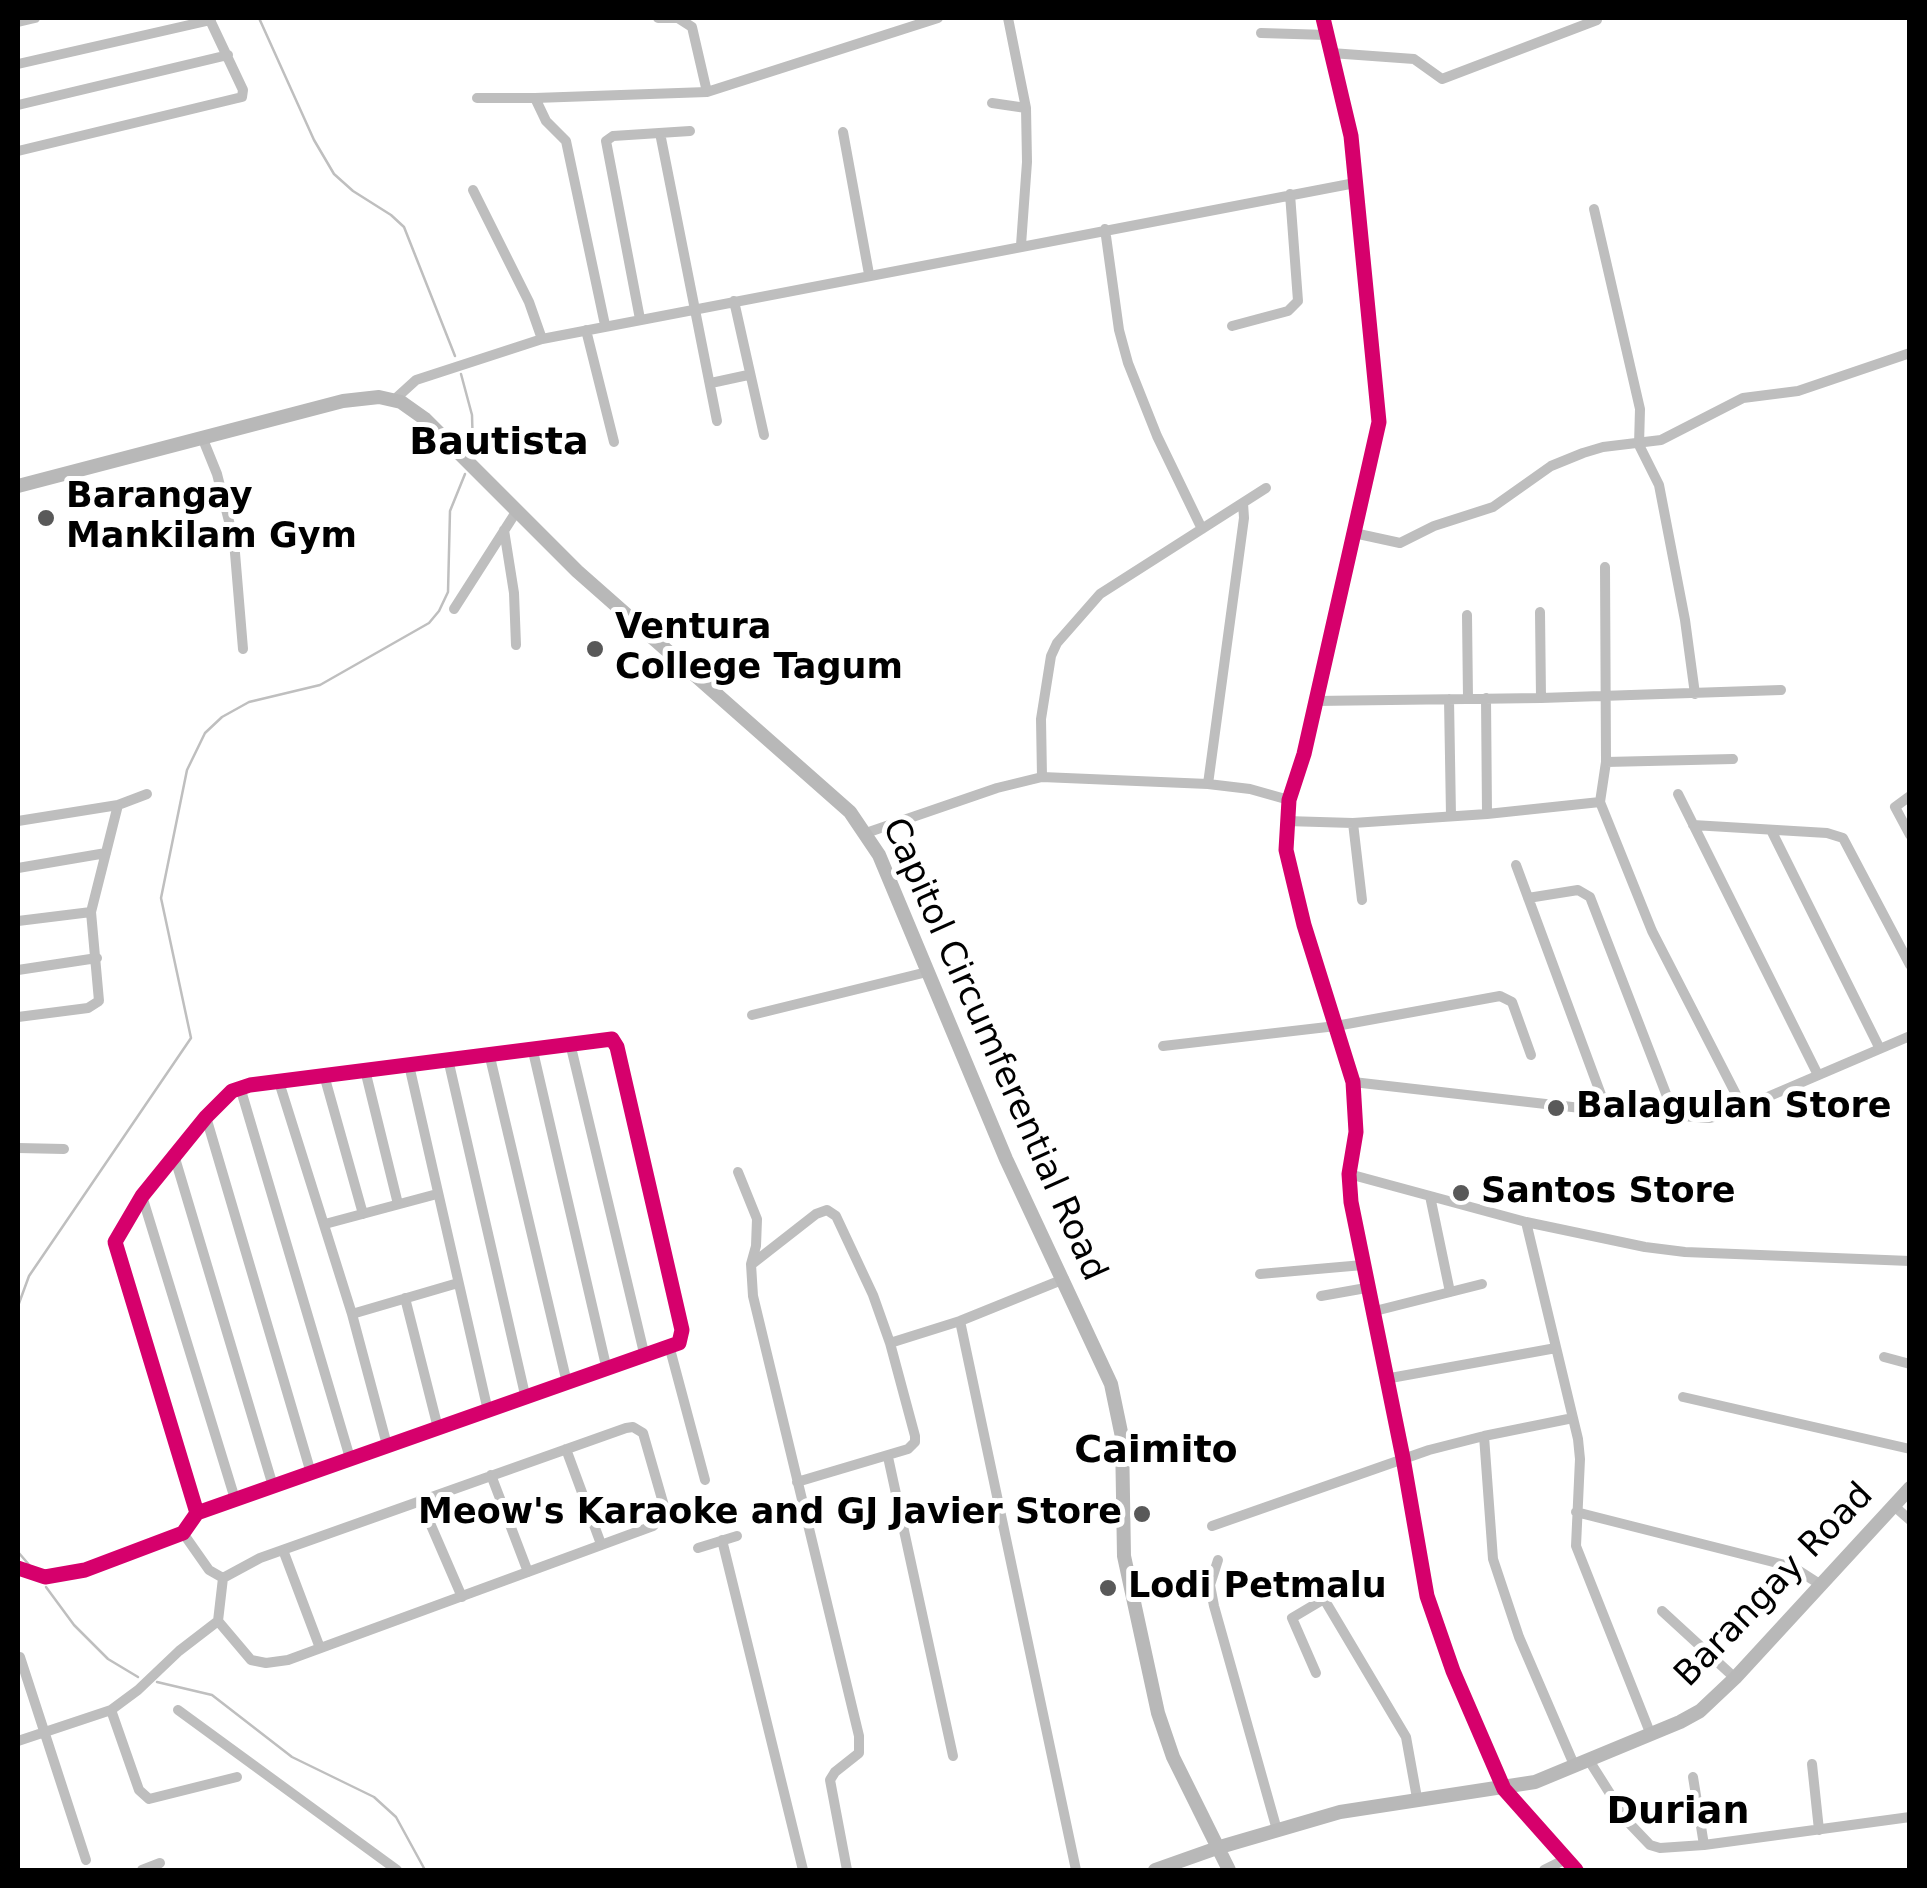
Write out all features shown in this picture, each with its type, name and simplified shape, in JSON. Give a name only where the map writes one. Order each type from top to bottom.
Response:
[{"type":"main road","points":[[18,486],[343,400],[394,400]]},
{"type":"main road","name":"Capitol Circumferential Road","points":[[394,400],[418,412],[516,512],[638,627],[850,812],[866,833],[1006,1159],[1099,1354],[1121,1418],[1124,1556],[1158,1713],[1173,1756],[1229,1870]]},
{"type":"main road","name":"Barangay Road","points":[[1155,1870],[1277,1830],[1373,1805],[1504,1789],[1582,1765],[1651,1736],[1700,1710],[1735,1678],[1910,1488]]},
{"type":"street","points":[[18,22],[35,18]]},
{"type":"street","points":[[658,18],[678,18],[692,26],[707,92]]},
{"type":"street","points":[[476,98],[707,92],[938,18]]},
{"type":"street","points":[[1008,18],[1026,108],[1021,244]]},
{"type":"street","points":[[1323,18],[1351,136],[1380,422],[1289,800],[1286,850],[1352,1082],[1356,1132],[1349,1174],[1366,1288],[1404,1458],[1427,1596],[1504,1789],[1576,1870]]},
{"type":"street","points":[[18,64],[210,19],[243,90],[242,97],[18,150]]},
{"type":"street","points":[[1331,53],[1414,60],[1422,62],[1436,77],[1448,78],[1597,20]]},
{"type":"street","points":[[1260,34],[1327,35]]},
{"type":"street","points":[[18,105],[228,56]]},
{"type":"street","points":[[536,98],[546,121],[569,148],[605,326]]},
{"type":"street","points":[[992,103],[1026,108]]},
{"type":"street","points":[[640,319],[606,144],[613,136],[690,132]]},
{"type":"street","points":[[843,132],[869,274]]},
{"type":"street","points":[[660,133],[717,420]]},
{"type":"street","points":[[394,400],[416,380],[542,338],[1355,183]]},
{"type":"street","points":[[472,190],[530,302],[542,338]]},
{"type":"street","points":[[1232,326],[1288,311],[1298,302],[1290,194]]},
{"type":"street","points":[[1594,209],[1640,410],[1638,444],[1659,485],[1685,620],[1694,694]]},
{"type":"street","points":[[1105,228],[1119,330],[1128,363],[1157,436],[1202,529]]},
{"type":"street","points":[[734,301],[764,436]]},
{"type":"street","points":[[586,330],[614,442]]},
{"type":"street","points":[[1354,533],[1400,544],[1434,526],[1493,507],[1563,460],[1603,446],[1638,444],[1678,433],[1743,398],[1798,390],[1910,353]]},
{"type":"street","points":[[711,383],[748,375]]},
{"type":"street","points":[[202,437],[217,474],[234,541],[243,649]]},
{"type":"street","points":[[1042,777],[1041,719],[1051,656],[1057,644],[1100,594],[1266,488]]},
{"type":"street","points":[[1208,784],[1243,503]]},
{"type":"street","points":[[454,609],[516,512]]},
{"type":"street","points":[[504,530],[514,593],[516,645]]},
{"type":"street","points":[[1605,567],[1606,762],[1600,802],[1652,932],[1742,1106]]},
{"type":"street","points":[[1540,612],[1541,698]]},
{"type":"street","points":[[1467,615],[1468,699]]},
{"type":"street","points":[[1315,701],[1781,690]]},
{"type":"street","points":[[1486,698],[1487,814]]},
{"type":"street","points":[[1448,699],[1451,816]]},
{"type":"street","points":[[1606,762],[1733,759]]},
{"type":"street","points":[[866,833],[997,788],[1042,777],[1208,784],[1250,789],[1289,800]]},
{"type":"street","points":[[18,820],[118,805],[147,794]]},
{"type":"street","points":[[1678,794],[1817,1073]]},
{"type":"street","points":[[1910,796],[1896,807],[1910,835]]},
{"type":"street","points":[[1286,821],[1352,823],[1600,802]]},
{"type":"street","points":[[18,1017],[96,1006],[100,996],[91,912],[118,805]]},
{"type":"street","points":[[1352,823],[1362,900]]},
{"type":"street","points":[[1693,825],[1827,832],[1843,838],[1910,965]]},
{"type":"street","points":[[1771,830],[1879,1048]]},
{"type":"street","points":[[18,868],[106,853]]},
{"type":"street","points":[[1516,865],[1608,1111]]},
{"type":"street","points":[[1528,898],[1578,890],[1590,898],[1675,1117]]},
{"type":"street","points":[[18,921],[91,912]]},
{"type":"street","points":[[18,970],[97,958]]},
{"type":"street","points":[[752,1016],[927,972]]},
{"type":"street","points":[[1163,1046],[1336,1026],[1506,996],[1515,1008],[1530,1055]]},
{"type":"street","points":[[1352,1082],[1608,1111],[1710,1118],[1910,1036]]},
{"type":"street","points":[[18,1568],[44,1577],[64,1575],[124,1557],[183,1533],[197,1513],[679,1343],[682,1330],[617,1047],[607,1038],[240,1087],[206,1117],[142,1196],[117,1234],[116,1249],[197,1513]]},
{"type":"street","points":[[570,1042],[645,1357]]},
{"type":"street","points":[[532,1048],[607,1370]]},
{"type":"street","points":[[490,1053],[567,1384]]},
{"type":"street","points":[[448,1059],[526,1398]]},
{"type":"street","points":[[409,1065],[488,1411]]},
{"type":"street","points":[[365,1070],[398,1204]]},
{"type":"street","points":[[324,1076],[362,1214]]},
{"type":"street","points":[[279,1082],[352,1314],[387,1445]]},
{"type":"street","points":[[240,1087],[350,1458]]},
{"type":"street","points":[[206,1117],[311,1473]]},
{"type":"street","points":[[18,1148],[64,1149]]},
{"type":"street","points":[[174,1155],[273,1486]]},
{"type":"street","points":[[738,1172],[757,1219],[751,1264],[754,1296],[859,1736],[858,1753],[830,1780],[847,1870]]},
{"type":"street","points":[[1349,1174],[1526,1222],[1666,1250],[1910,1261]]},
{"type":"street","points":[[325,1224],[437,1194]]},
{"type":"street","points":[[142,1196],[236,1499]]},
{"type":"street","points":[[1430,1196],[1450,1292]]},
{"type":"street","points":[[751,1264],[816,1214],[832,1212],[874,1294],[915,1442],[888,1457],[797,1482]]},
{"type":"street","points":[[1526,1222],[1574,1418],[1580,1459],[1576,1546],[1651,1736]]},
{"type":"street","points":[[1260,1274],[1363,1265]]},
{"type":"street","points":[[890,1343],[960,1321],[1064,1280]]},
{"type":"street","points":[[352,1314],[458,1282]]},
{"type":"street","points":[[1371,1312],[1482,1284]]},
{"type":"street","points":[[1321,1296],[1366,1288]]},
{"type":"street","points":[[405,1298],[438,1428]]},
{"type":"street","points":[[960,1321],[1076,1870]]},
{"type":"street","points":[[1385,1380],[1556,1348]]},
{"type":"street","points":[[670,1349],[705,1480]]},
{"type":"street","points":[[1884,1358],[1910,1364]]},
{"type":"street","points":[[1683,1397],[1910,1449]]},
{"type":"street","points":[[1212,1526],[1404,1458],[1484,1436],[1574,1418]]},
{"type":"street","points":[[626,1428],[638,1429],[645,1440],[664,1515],[653,1526],[288,1660],[259,1663],[242,1653],[218,1621],[223,1578],[283,1550],[626,1428]]},
{"type":"street","points":[[1484,1436],[1493,1559],[1519,1637],[1582,1765],[1650,1845],[1670,1849],[1910,1817]]},
{"type":"street","points":[[566,1449],[602,1544]]},
{"type":"street","points":[[888,1457],[953,1756]]},
{"type":"street","points":[[492,1475],[528,1572]]},
{"type":"street","points":[[420,1500],[462,1597]]},
{"type":"street","points":[[1894,1506],[1910,1520]]},
{"type":"street","points":[[1576,1512],[1793,1567],[1820,1585]]},
{"type":"street","points":[[183,1533],[209,1570],[223,1578]]},
{"type":"street","points":[[698,1548],[737,1536]]},
{"type":"street","points":[[722,1540],[802,1870]]},
{"type":"street","points":[[283,1550],[320,1648]]},
{"type":"street","points":[[1218,1560],[1210,1585],[1214,1606],[1277,1830]]},
{"type":"street","points":[[1316,1673],[1292,1618],[1324,1599],[1406,1738],[1418,1798]]},
{"type":"street","points":[[1662,1612],[1735,1678]]},
{"type":"street","points":[[18,1741],[111,1710],[218,1621]]},
{"type":"street","points":[[20,1657],[86,1860]]},
{"type":"street","points":[[111,1710],[144,1796],[156,1799],[237,1777]]},
{"type":"street","points":[[178,1710],[397,1870]]},
{"type":"street","points":[[1812,1764],[1819,1830]]},
{"type":"street","points":[[1693,1778],[1704,1845]]},
{"type":"street","points":[[1544,1870],[1566,1859]]},
{"type":"street","points":[[142,1870],[160,1863]]},
{"type":"waterway","points":[[259,18],[314,140],[334,174],[404,227],[455,356]]},
{"type":"waterway","points":[[461,374],[472,415],[473,450]]},
{"type":"waterway","points":[[18,1306],[29,1276],[191,1038],[161,898],[187,770],[205,733],[222,717],[249,702],[320,685],[429,623],[448,592],[450,511],[465,474]]},
{"type":"waterway","points":[[18,1552],[31,1567]]},
{"type":"waterway","points":[[46,1587],[74,1625],[108,1659],[138,1677]]},
{"type":"waterway","points":[[157,1682],[212,1695],[292,1757],[374,1797],[396,1817],[425,1870]]},
{"type":"cycle path","points":[[1323,18],[1351,136],[1379,422],[1304,754],[1289,800],[1286,850],[1304,925],[1353,1082],[1356,1132],[1349,1174],[1351,1202],[1427,1596],[1453,1671],[1504,1789],[1576,1870]]},
{"type":"cycle path","points":[[18,1568],[45,1577],[85,1570],[183,1533],[197,1513],[679,1343],[682,1330],[612,1039],[250,1085],[232,1091],[206,1117],[142,1196],[115,1242],[197,1513]]},
{"type":"place","name":"Barangay Mankilam Gym","points":[[46,518]]},
{"type":"place","name":"Ventura College Tagum","points":[[595,649]]},
{"type":"place","name":"Balagulan Store","points":[[1556,1108]]},
{"type":"place","name":"Santos Store","points":[[1461,1193]]},
{"type":"place","name":"Meow's Karaoke and GJ Javier Store","points":[[1142,1514]]},
{"type":"place","name":"Lodi Petmalu","points":[[1108,1588]]},
{"type":"district","name":"Bautista","points":[[499,444]]},
{"type":"district","name":"Caimito","points":[[1156,1452]]},
{"type":"district","name":"Durian","points":[[1678,1813]]}]
